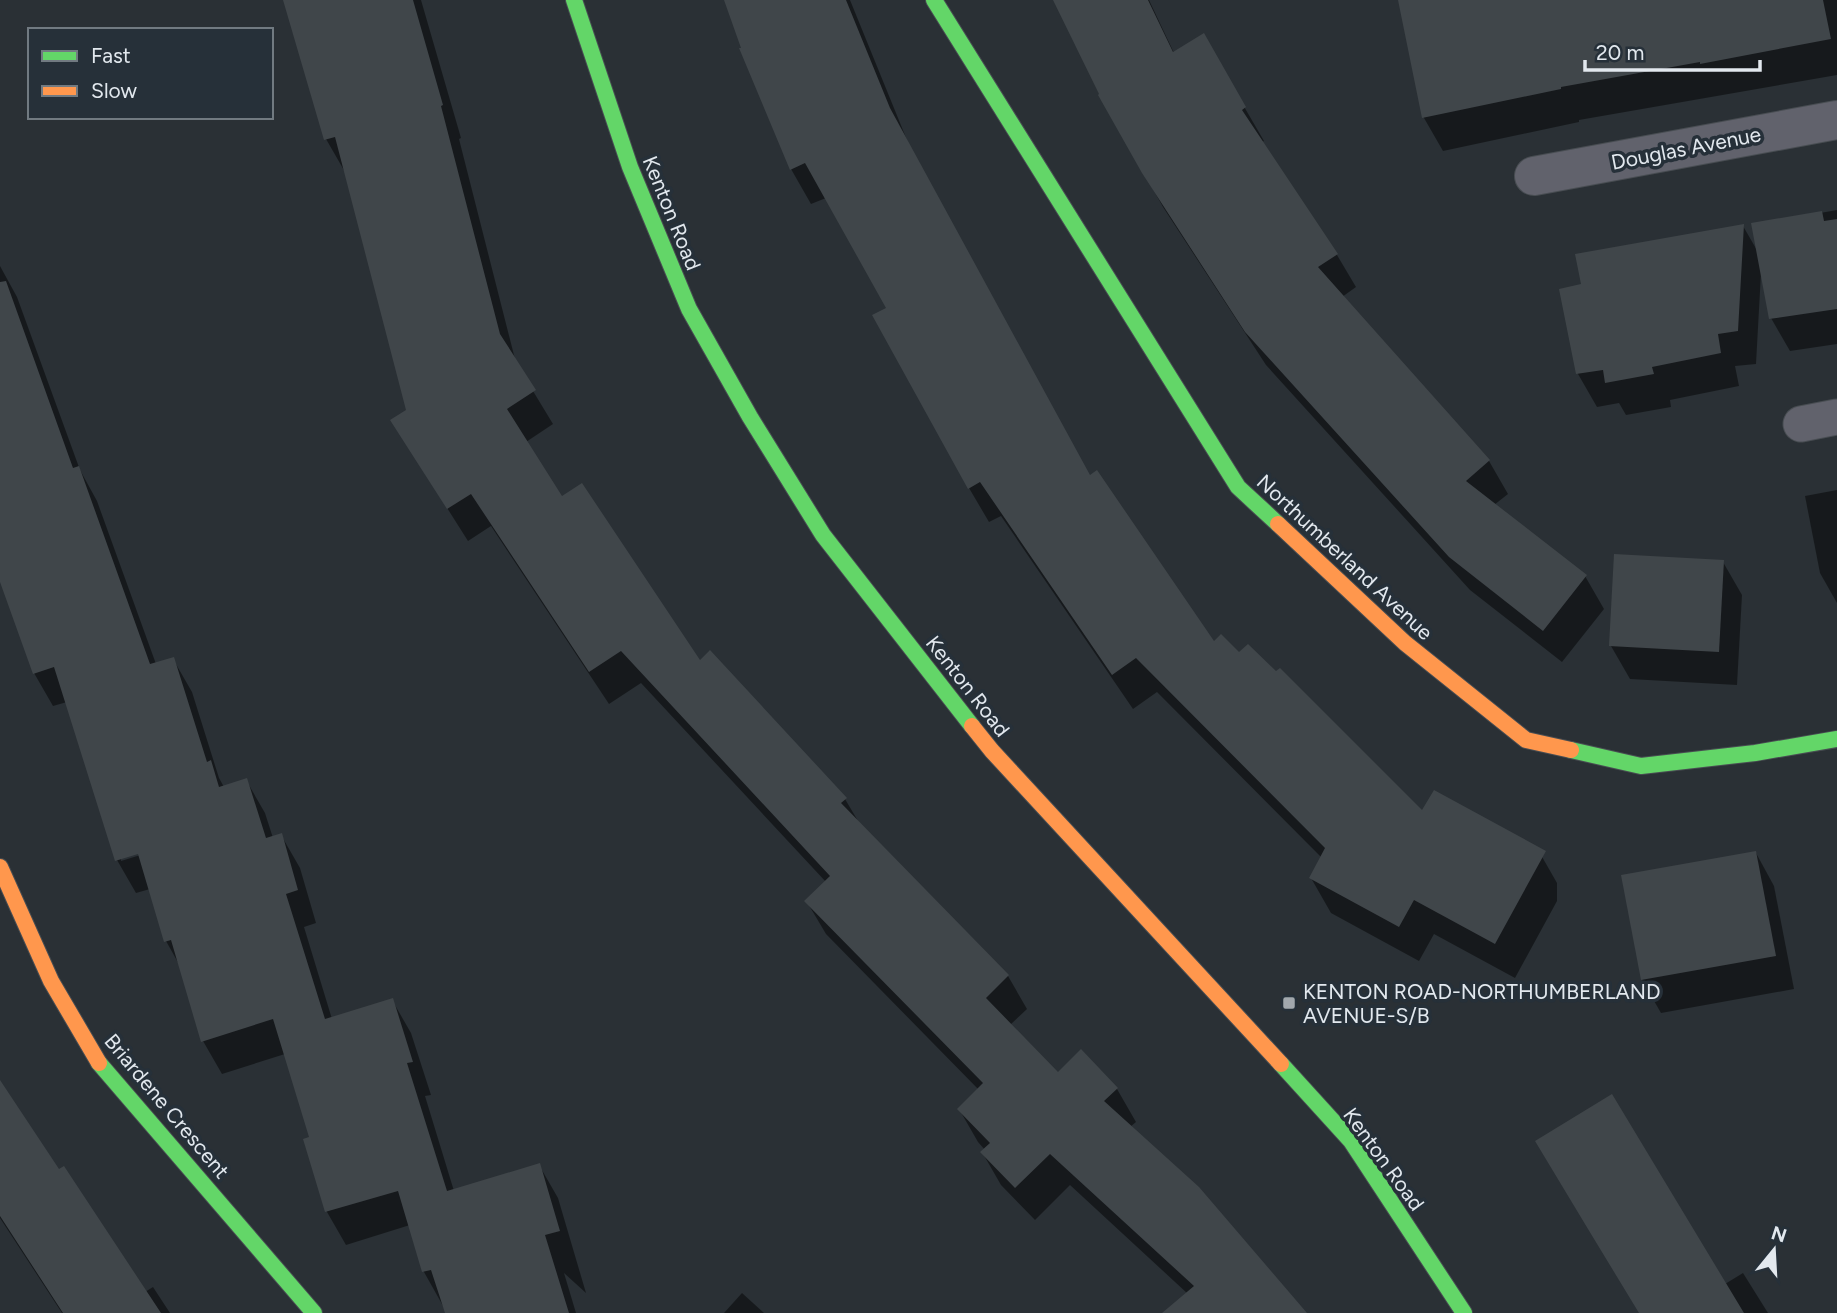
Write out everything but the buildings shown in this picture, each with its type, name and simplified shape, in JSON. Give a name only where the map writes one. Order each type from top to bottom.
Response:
[{"type":"street","name":"Kenton Road","points":[[574,0],[630,167],[689,309],[750,417],[823,535],[992,751],[1351,1141],[1464,1313]]},
{"type":"street","name":"Northumberland Avenue","points":[[934,0],[1238,487],[1405,643],[1526,740],[1641,765],[1755,753],[1837,739]]},
{"type":"street","name":"Douglas Avenue","points":[[1534,176],[1837,120]]},
{"type":"street","name":"Briardene Crescent","points":[[0,867],[51,981],[97,1060],[314,1313]]},
{"type":"lane","points":[[1801,424],[1837,417]]},
{"type":"traffic: fast","points":[[574,0],[630,167],[689,309],[750,417],[823,535],[972,726]]},
{"type":"traffic: fast","points":[[934,0],[1238,487],[1278,524]]},
{"type":"traffic: fast","points":[[1571,750],[1641,766],[1755,753],[1837,739]]},
{"type":"traffic: fast","points":[[99,1063],[314,1313]]},
{"type":"traffic: fast","points":[[1281,1064],[1351,1141],[1464,1313]]},
{"type":"traffic: slow","points":[[1278,524],[1405,643],[1526,740],[1571,750]]},
{"type":"traffic: slow","points":[[972,726],[992,751],[1281,1064]]},
{"type":"traffic: slow","points":[[0,867],[51,981],[99,1063]]},
{"type":"place","name":"KENTON ROAD-NORTHUMBERLAND AVENUE-S/B","points":[[1289,1003]]}]
